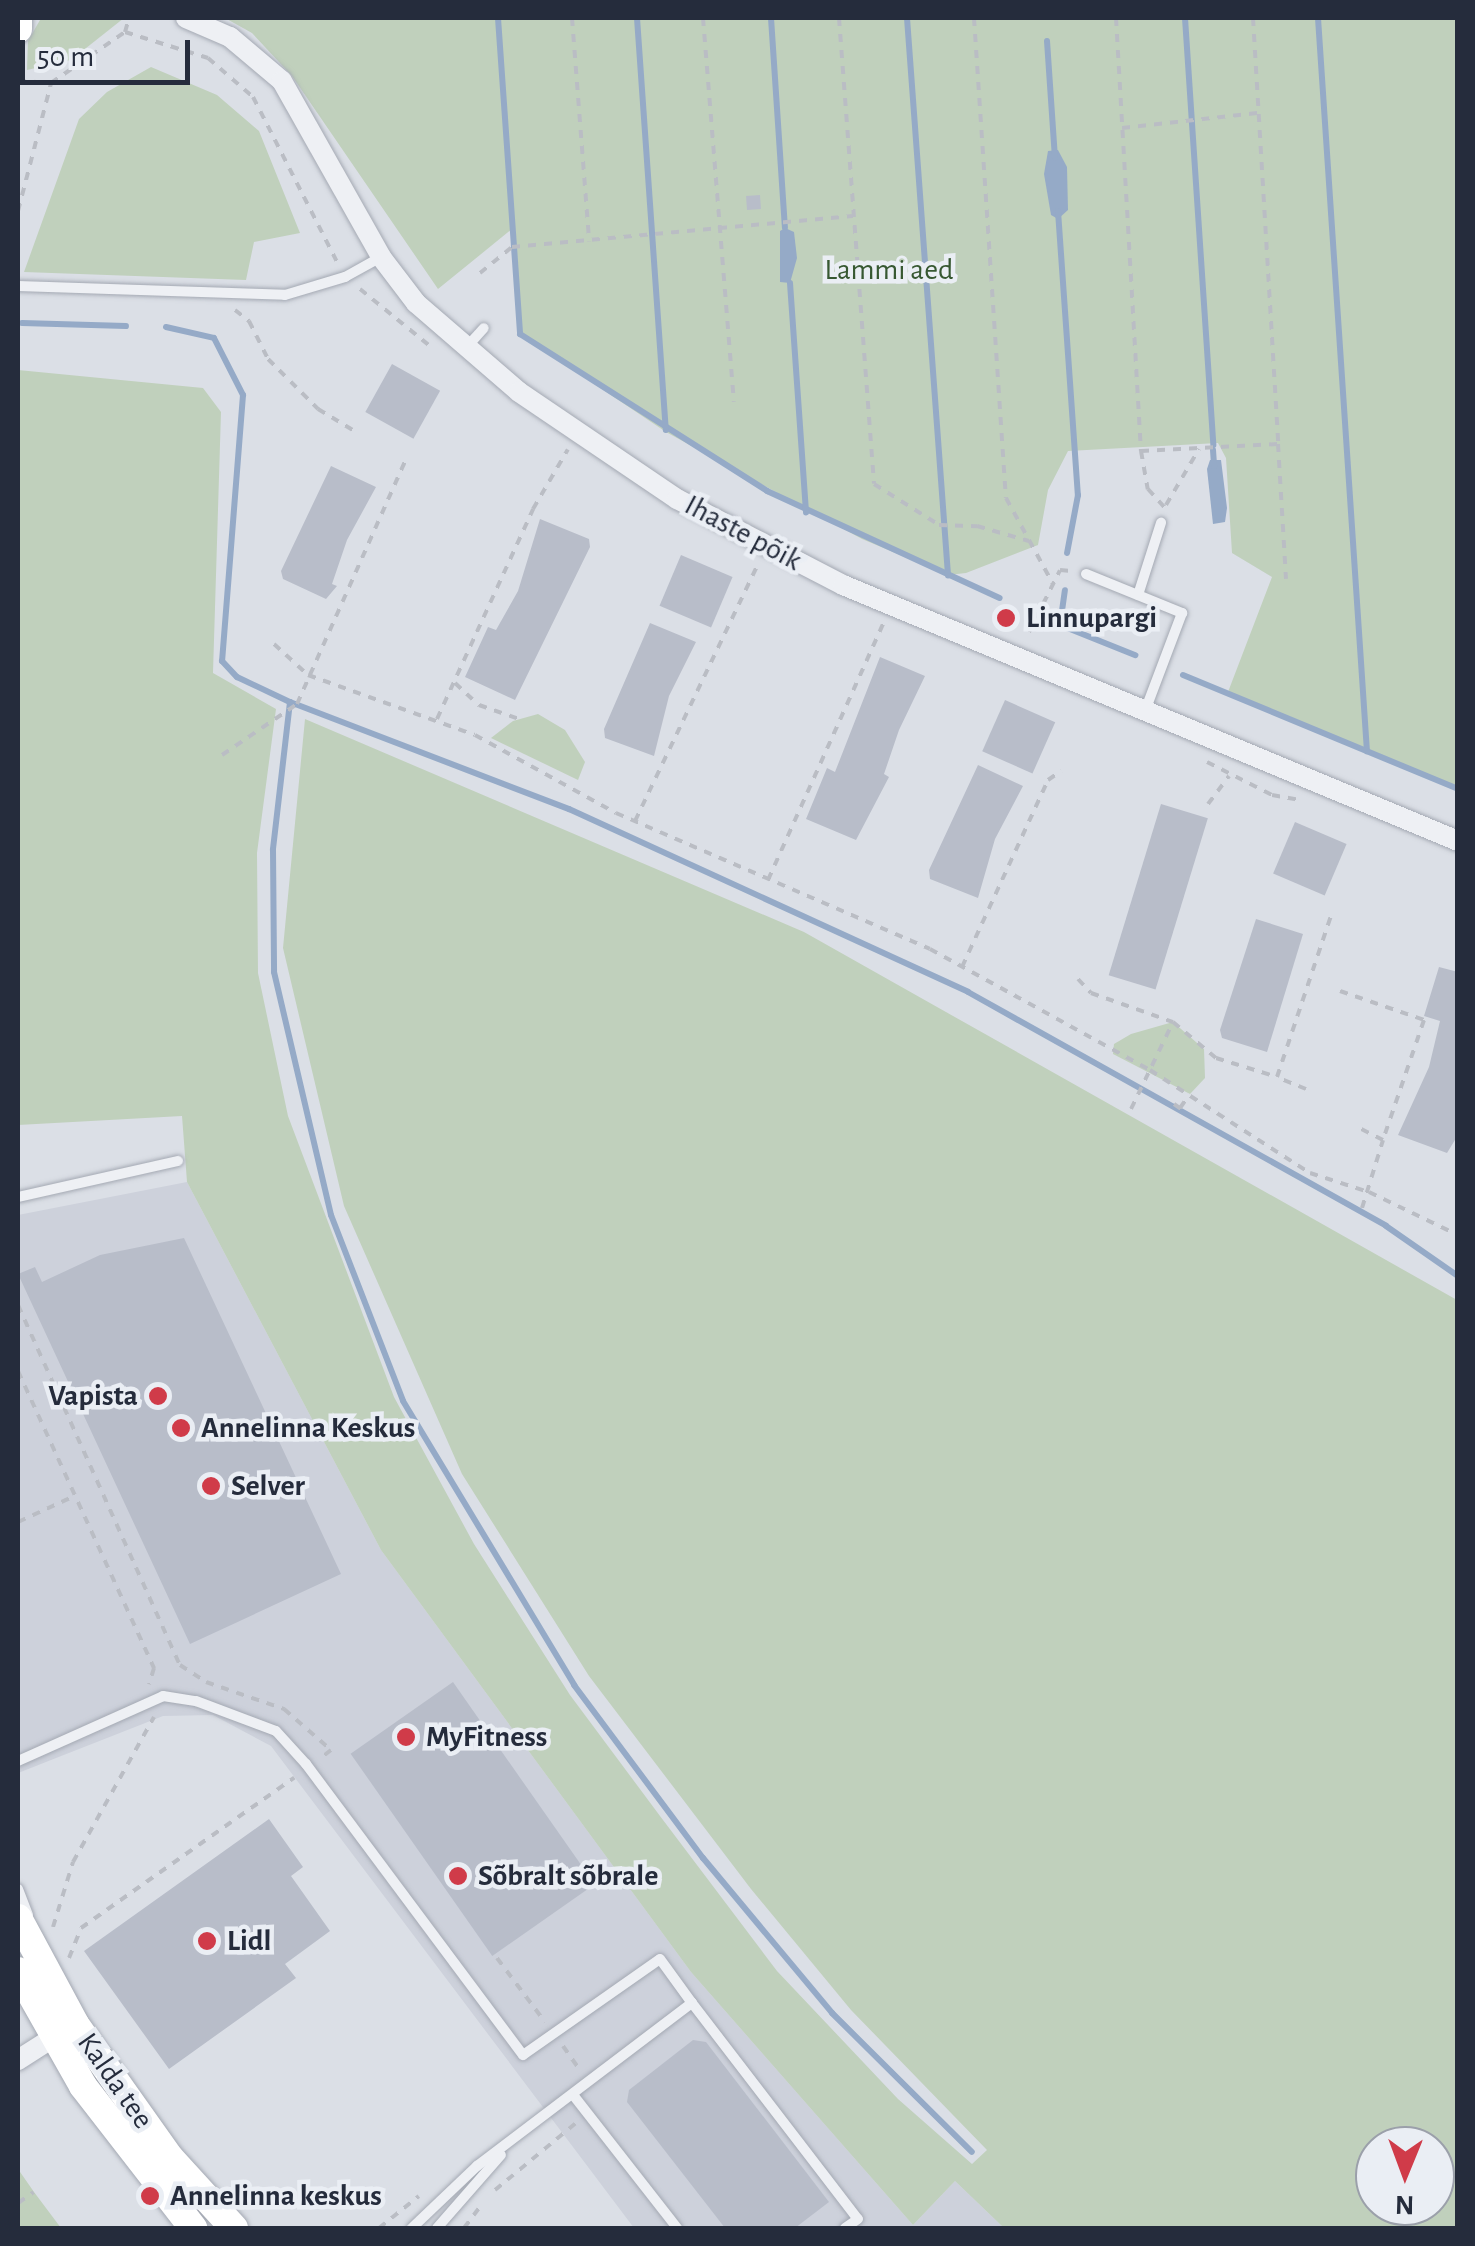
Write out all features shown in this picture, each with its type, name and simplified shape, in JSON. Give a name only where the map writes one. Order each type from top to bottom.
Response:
[{"type":"street","points":[[18,18],[18,29]]},
{"type":"street","name":"Ihaste põik","points":[[186,18],[230,37],[282,82],[381,257],[416,303],[464,350],[676,499],[843,585],[1458,841]]},
{"type":"street","name":"Kalda tee","points":[[18,1918],[55,1968],[63,2031],[193,2228]]},
{"type":"street","name":"Kalda tee","points":[[18,1972],[170,2158],[234,2228]]},
{"type":"street","points":[[18,2060],[63,2031]]},
{"type":"lane","points":[[18,286],[285,295],[344,277],[381,257]]},
{"type":"lane","points":[[464,350],[484,328]]},
{"type":"lane","points":[[1138,595],[1161,523]]},
{"type":"lane","points":[[1086,574],[1182,613],[1144,712]]},
{"type":"lane","points":[[18,1197],[178,1162]]},
{"type":"lane","points":[[18,1760],[156,1699],[196,1700],[276,1731],[309,1767],[522,2055],[660,1960],[858,2219],[845,2228]]},
{"type":"lane","points":[[18,1889],[55,1968]]},
{"type":"lane","points":[[412,2228],[476,2166],[508,2146],[692,2004]]},
{"type":"lane","points":[[574,2096],[677,2228]]},
{"type":"lane","points":[[438,2228],[508,2146]]},
{"type":"path","points":[[18,81],[51,83],[125,32],[130,18]]},
{"type":"path","points":[[572,18],[589,242]]},
{"type":"path","points":[[703,18],[734,402]]},
{"type":"path","points":[[839,18],[874,484],[939,525],[1030,541]]},
{"type":"path","points":[[974,18],[1006,498],[1053,584]]},
{"type":"path","points":[[1116,18],[1142,450],[1148,490],[1166,505]]},
{"type":"path","points":[[1252,18],[1286,579]]},
{"type":"path","points":[[125,32],[208,58],[253,97],[344,277],[442,355]]},
{"type":"path","points":[[18,211],[51,83]]},
{"type":"path","points":[[1122,128],[1258,112]]},
{"type":"path","points":[[480,273],[516,247],[853,216]]},
{"type":"path","points":[[210,294],[249,321],[268,359],[318,409],[356,432]]},
{"type":"path","points":[[559,438],[585,455]]},
{"type":"path","points":[[1142,450],[1278,444]]},
{"type":"path","points":[[436,722],[533,509],[570,445]]},
{"type":"path","points":[[1161,523],[1166,505],[1200,448]]},
{"type":"path","points":[[222,755],[281,714],[302,692],[406,459]]},
{"type":"path","points":[[745,555],[775,572]]},
{"type":"path","points":[[636,821],[759,562]]},
{"type":"path","points":[[1029,632],[1060,570],[1086,574]]},
{"type":"path","points":[[768,880],[886,621],[869,613]]},
{"type":"path","points":[[274,644],[308,675],[436,722],[533,764],[636,821],[882,926],[1150,1070],[1310,1173],[1369,1192],[1458,1235]]},
{"type":"path","points":[[453,682],[480,705],[519,719]]},
{"type":"path","points":[[1203,760],[1272,794],[1310,802]]},
{"type":"path","points":[[962,967],[1048,780],[1061,771]]},
{"type":"path","points":[[1208,804],[1230,775]]},
{"type":"path","points":[[1277,1077],[1330,916]]},
{"type":"path","points":[[1078,979],[1091,993],[1173,1022],[1216,1058],[1306,1089]]},
{"type":"path","points":[[1340,991],[1424,1020],[1362,1208]]},
{"type":"path","points":[[1131,1109],[1173,1022]]},
{"type":"path","points":[[1179,1107],[1190,1094]]},
{"type":"path","points":[[1355,1126],[1383,1140]]},
{"type":"path","points":[[18,1304],[180,1665],[206,1682],[284,1709],[331,1750],[80,1928],[75,1954],[55,1968]]},
{"type":"path","points":[[18,1372],[154,1668],[148,1682],[156,1699],[153,1722],[73,1862],[51,1937]]},
{"type":"path","points":[[18,1522],[74,1496]]},
{"type":"path","points":[[497,1958],[580,2070],[567,2081]]},
{"type":"path","points":[[492,2192],[588,2114]]},
{"type":"path","points":[[379,2228],[429,2189]]},
{"type":"path","points":[[18,2203],[34,2192]]},
{"type":"path","points":[[464,2228],[482,2204]]},
{"type":"shaded area","points":[[187,1182],[381,1550],[691,1972],[913,2225],[955,2181],[1004,2228],[634,2228],[271,1746],[213,1715],[163,1716],[18,1773],[18,1215]]},
{"type":"green space","points":[[124,18],[71,60],[27,70],[28,41],[40,20]]},
{"type":"green space","name":"Lammi aed","points":[[225,18],[1457,18],[1457,789],[1228,692],[1272,577],[1232,553],[1226,458],[1218,443],[1068,451],[1048,490],[1038,545],[966,573],[948,575],[862,539],[666,432],[520,334],[512,229],[438,289],[292,76],[252,33]]},
{"type":"green space","points":[[151,67],[217,95],[259,131],[300,233],[254,242],[246,280],[24,272],[79,119],[107,92]]},
{"type":"green space","points":[[18,370],[203,388],[221,412],[213,673],[276,709],[257,853],[258,973],[288,1116],[394,1397],[474,1544],[570,1695],[660,1816],[777,1971],[898,2099],[972,2164],[987,2150],[851,2010],[751,1889],[589,1676],[462,1474],[344,1206],[283,948],[305,719],[804,932],[1457,1300],[1457,2228],[1004,2228],[955,2181],[913,2225],[691,1972],[381,1550],[187,1182],[182,1116],[18,1125]]},
{"type":"green space","points":[[538,714],[565,730],[585,762],[578,780],[491,738],[513,721]]},
{"type":"green space","points":[[1173,1022],[1204,1049],[1205,1078],[1190,1094],[1113,1054],[1114,1044],[1131,1034]]},
{"type":"green space","points":[[18,2169],[34,2192],[61,2228],[18,2228]]},
{"type":"water","points":[[1058,150],[1067,167],[1068,210],[1058,219],[1051,215],[1044,174],[1048,151]]},
{"type":"water","points":[[785,228],[794,232],[797,258],[790,283],[780,282],[780,231]]},
{"type":"water","points":[[1210,460],[1221,460],[1227,508],[1225,522],[1213,524],[1207,469]]},
{"type":"building","points":[[760,195],[761,209],[747,210],[746,196]]},
{"type":"building","points":[[392,364],[440,391],[413,439],[365,412]]},
{"type":"building","points":[[331,466],[376,487],[347,540],[332,584],[337,586],[326,599],[283,579],[281,571]]},
{"type":"building","points":[[540,519],[589,539],[590,547],[515,700],[465,677],[488,627],[496,630],[518,591]]},
{"type":"building","points":[[681,555],[733,577],[711,628],[660,606]]},
{"type":"building","points":[[650,623],[696,642],[669,696],[654,756],[605,738],[604,729]]},
{"type":"building","points":[[880,657],[925,676],[899,730],[884,774],[889,777],[856,840],[806,819],[827,768],[835,772]]},
{"type":"building","points":[[1005,700],[1055,722],[1032,774],[982,751]]},
{"type":"building","points":[[978,765],[1023,786],[995,839],[978,898],[930,879],[929,870]]},
{"type":"building","points":[[1161,804],[1208,818],[1156,990],[1109,975]]},
{"type":"building","points":[[1295,822],[1347,844],[1325,895],[1273,874]]},
{"type":"building","points":[[1256,919],[1303,934],[1267,1052],[1222,1038],[1220,1030]]},
{"type":"building","points":[[1439,967],[1458,972],[1458,1135],[1447,1153],[1398,1135],[1429,1067],[1440,1021],[1424,1016]]},
{"type":"building","name":"Annelinna Keskus","points":[[184,1238],[341,1574],[190,1644],[18,1274],[35,1267],[42,1282],[100,1255]]},
{"type":"building","points":[[453,1682],[595,1884],[492,1956],[351,1754]]},
{"type":"building","name":"Lidl","points":[[269,1819],[303,1867],[291,1876],[330,1931],[285,1964],[296,1978],[169,2069],[84,1951]]},
{"type":"building","points":[[693,2040],[706,2042],[829,2202],[795,2228],[725,2228],[627,2102],[629,2090]]},
{"type":"waterway","points":[[498,18],[520,334],[767,491],[1000,598]]},
{"type":"waterway","points":[[637,18],[666,430]]},
{"type":"waterway","points":[[771,18],[785,228]]},
{"type":"waterway","points":[[907,18],[948,575]]},
{"type":"waterway","points":[[1185,18],[1213,445]]},
{"type":"waterway","points":[[1318,18],[1367,751]]},
{"type":"waterway","points":[[1047,41],[1055,158]]},
{"type":"waterway","points":[[1058,211],[1078,495],[1067,553]]},
{"type":"waterway","points":[[790,283],[806,512]]},
{"type":"waterway","points":[[22,323],[126,326]]},
{"type":"waterway","points":[[166,327],[214,338],[243,395],[222,661],[237,677],[290,702],[273,850],[274,972],[331,1215],[403,1401],[574,1685],[703,1858],[832,2013],[972,2152]]},
{"type":"waterway","points":[[1213,450],[1214,466]]},
{"type":"waterway","points":[[1060,625],[1065,590]]},
{"type":"waterway","points":[[1050,621],[1135,655]]},
{"type":"waterway","points":[[1183,675],[1458,789]]},
{"type":"waterway","points":[[290,702],[569,809],[968,992],[1386,1226],[1458,1276]]},
{"type":"place","name":"Linnupargi","points":[[1006,618]]},
{"type":"place","name":"Vapista","points":[[158,1396]]},
{"type":"place","name":"Annelinna Keskus","points":[[181,1428]]},
{"type":"place","name":"Selver","points":[[211,1486]]},
{"type":"place","name":"MyFitness","points":[[406,1737]]},
{"type":"place","name":"Sõbralt sõbrale","points":[[458,1876]]},
{"type":"place","name":"Lidl","points":[[207,1941]]},
{"type":"place","name":"Annelinna keskus","points":[[150,2196]]}]
